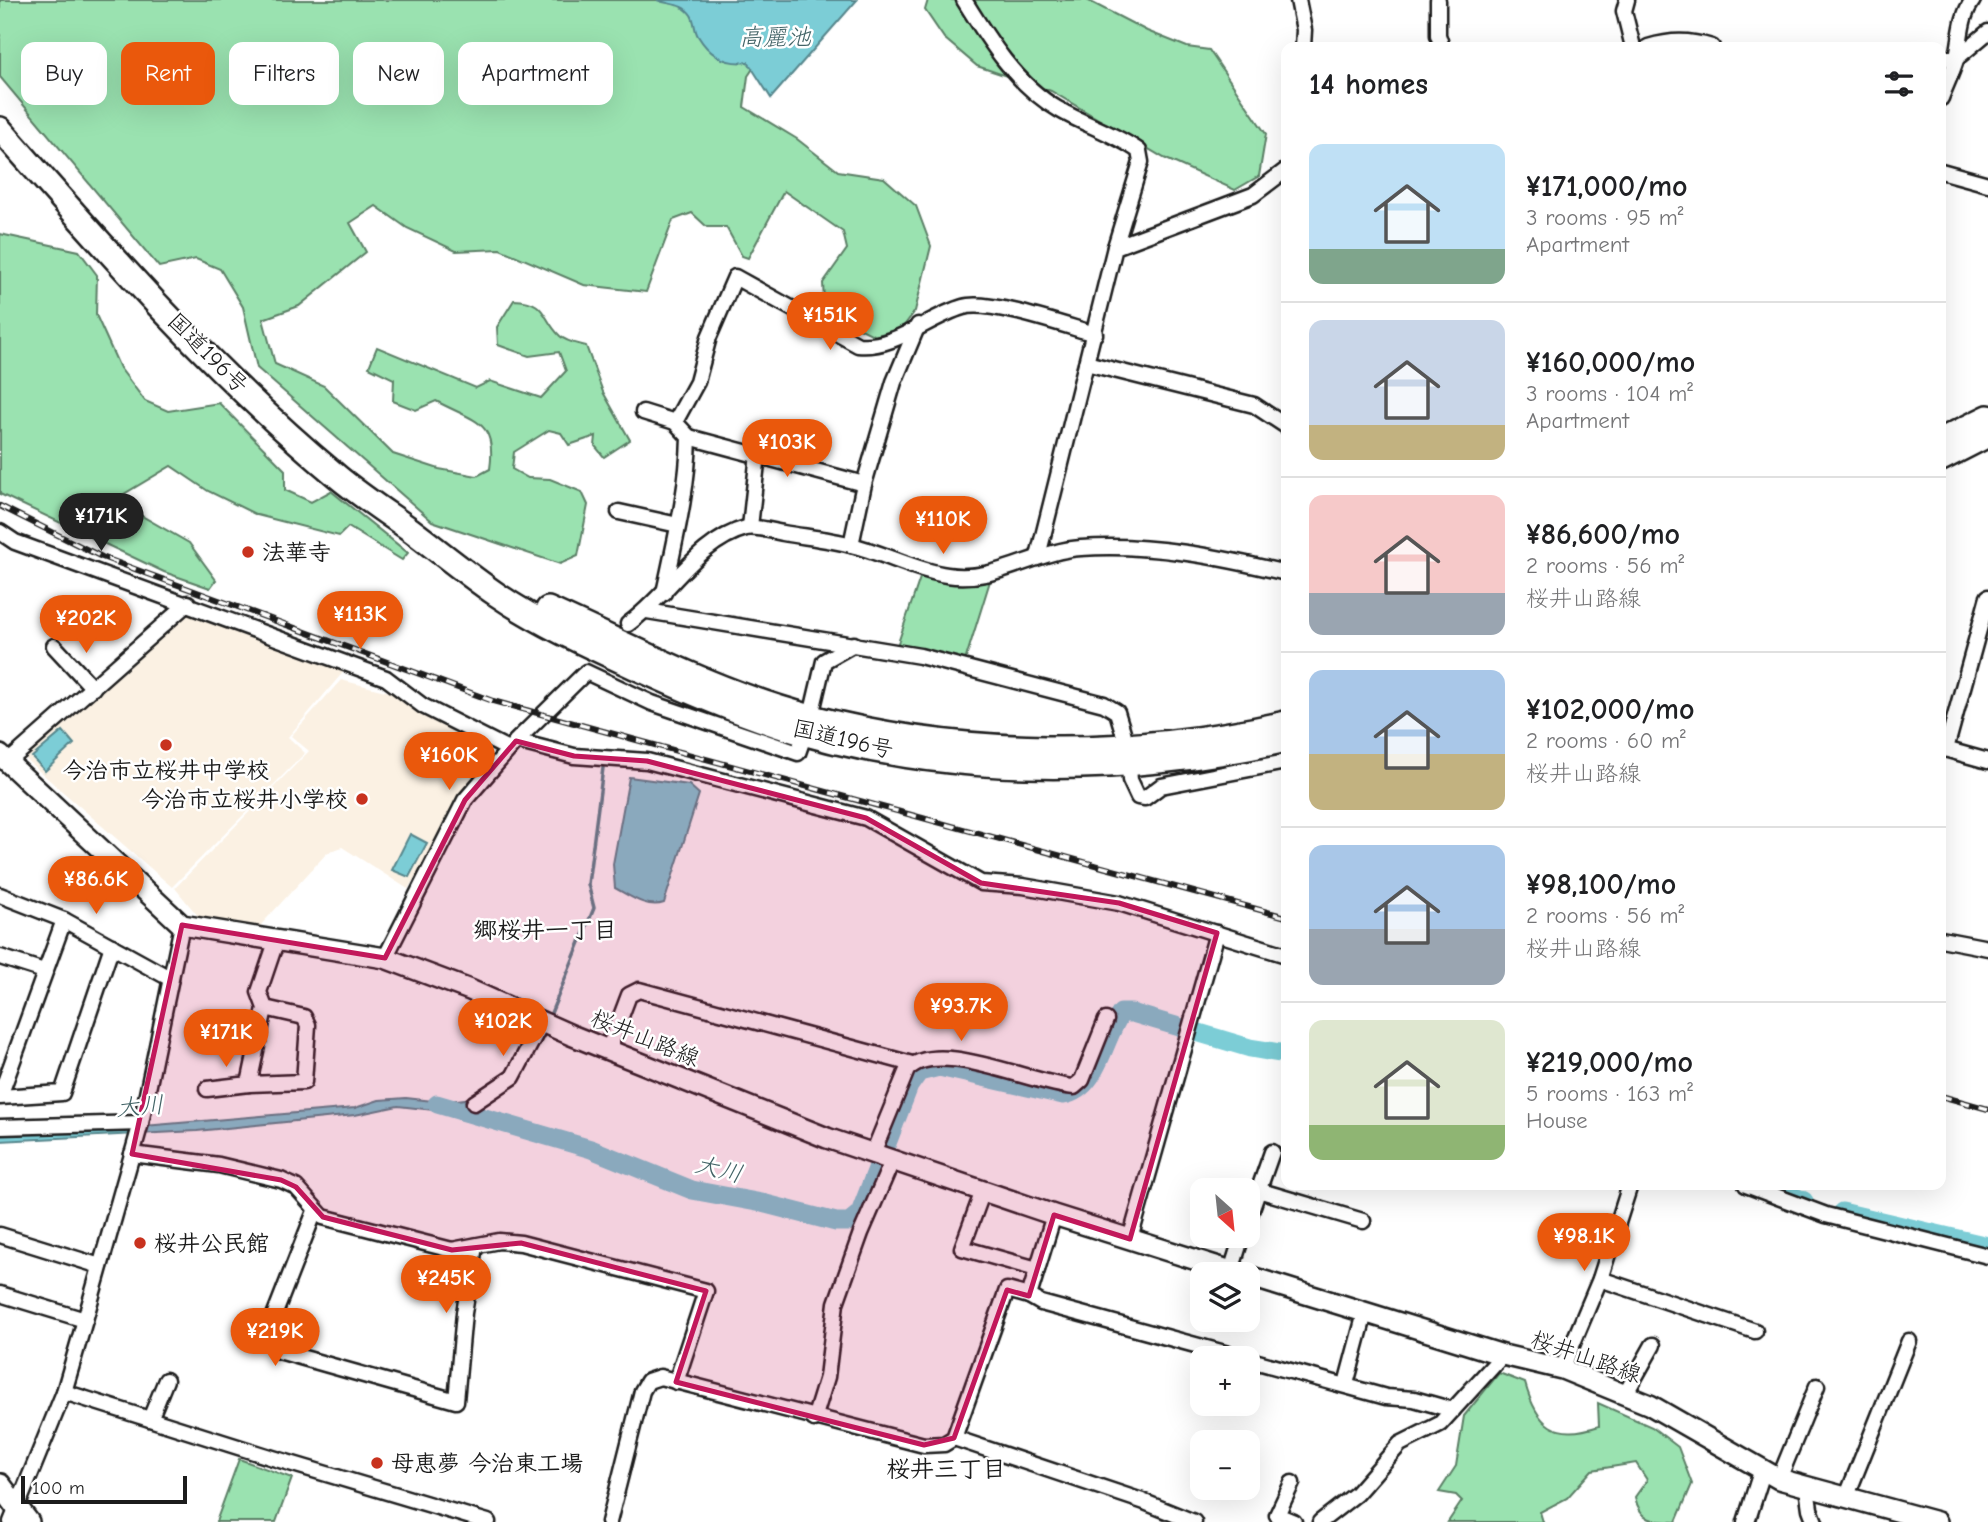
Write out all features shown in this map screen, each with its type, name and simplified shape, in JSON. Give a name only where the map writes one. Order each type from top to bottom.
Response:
[{"type":"highway","name":"国道196号","points":[[0,129],[93,236],[220,367],[338,477],[440,552],[545,608],[672,665],[762,701],[808,725],[940,741],[1128,755],[1225,754],[1281,741]]},
{"type":"highway","points":[[1946,438],[1988,417]]},
{"type":"highway","points":[[1946,456],[1988,435]]},
{"type":"highway","name":"国道196号","points":[[1128,755],[1281,724]]},
{"type":"main road","points":[[4,758],[182,925]]},
{"type":"main road","name":"桜井山路線","points":[[182,925],[384,958],[470,990],[827,1138],[1054,1215],[1204,1262]]},
{"type":"main road","name":"桜井山路線","points":[[1260,1279],[1503,1355],[1562,1370],[1626,1393],[1771,1475],[1807,1488],[1937,1522]]},
{"type":"main road","points":[[0,1485],[19,1517]]},
{"type":"street","points":[[964,0],[1003,61],[1056,108],[1122,138],[1139,151],[1141,162],[1115,247],[1038,556]]},
{"type":"street","points":[[1298,0],[1304,30],[1303,42]]},
{"type":"street","points":[[1438,0],[1440,42]]},
{"type":"street","points":[[1627,0],[1624,11],[1632,42]]},
{"type":"street","points":[[1946,85],[1957,58],[1957,40],[1966,9],[1973,0]]},
{"type":"street","points":[[1946,58],[1957,58],[1988,32]]},
{"type":"street","points":[[1664,42],[1694,42]]},
{"type":"street","points":[[1946,172],[1988,184]]},
{"type":"street","points":[[1115,247],[1253,195],[1281,174]]},
{"type":"street","points":[[675,422],[697,382],[709,337],[735,277],[858,345],[874,346],[965,306],[988,306],[1095,334]]},
{"type":"street","points":[[851,545],[864,484],[894,382],[918,325]]},
{"type":"street","points":[[1087,363],[1254,405],[1281,423]]},
{"type":"street","points":[[643,412],[675,422],[689,437],[758,453],[864,484]]},
{"type":"street","points":[[664,593],[684,497],[689,437]]},
{"type":"street","points":[[750,527],[758,453]]},
{"type":"street","points":[[620,512],[678,525]]},
{"type":"street","points":[[628,624],[646,611],[712,545],[750,527],[851,545],[926,569],[973,577],[1006,571],[1038,556],[1080,548],[1121,548],[1231,560],[1281,572]]},
{"type":"street","points":[[0,532],[15,542],[188,603],[386,678],[423,706],[512,745],[574,756],[646,761],[866,818],[981,883],[1023,886],[1119,903],[1281,953]]},
{"type":"street","points":[[1946,738],[1988,597]]},
{"type":"street","points":[[4,758],[93,688],[188,603]]},
{"type":"street","points":[[646,611],[854,644],[965,666],[1104,704],[1117,712],[1128,755],[1133,791],[1145,798],[1161,786],[1281,763]]},
{"type":"street","points":[[384,958],[465,800],[512,745],[584,673],[652,703],[799,753],[824,661],[854,644]]},
{"type":"street","points":[[54,646],[93,688]]},
{"type":"street","points":[[1946,749],[1988,761]]},
{"type":"street","points":[[0,895],[64,920],[171,979]]},
{"type":"street","points":[[64,920],[0,1097],[62,1093],[112,946]]},
{"type":"street","points":[[19,1517],[64,1392],[141,1123],[182,925]]},
{"type":"street","points":[[1130,1239],[1217,933]]},
{"type":"street","points":[[249,1084],[265,1008],[259,992],[277,939]]},
{"type":"street","points":[[1946,940],[1988,948]]},
{"type":"street","points":[[0,957],[44,971]]},
{"type":"street","points":[[608,1048],[629,995],[639,989],[912,1064],[943,1057],[1074,1087],[1082,1080],[1106,1020]]},
{"type":"street","points":[[207,1089],[304,1082],[308,1025],[304,1017],[265,1008]]},
{"type":"street","points":[[474,1103],[513,1077],[542,1022]]},
{"type":"street","points":[[873,1153],[907,1070],[912,1064]]},
{"type":"street","points":[[0,1127],[141,1123]]},
{"type":"street","points":[[1260,1185],[1272,1152]]},
{"type":"street","points":[[132,1154],[219,1166],[281,1180],[296,1187],[323,1217],[453,1250],[499,1241],[521,1243],[706,1292],[676,1382]]},
{"type":"street","points":[[814,1419],[827,1377],[836,1303],[861,1233],[893,1159]]},
{"type":"street","points":[[1562,1370],[1600,1279],[1628,1190]]},
{"type":"street","points":[[1759,1190],[1826,1215],[1988,1256]]},
{"type":"street","points":[[983,1191],[962,1248],[1037,1269]]},
{"type":"street","points":[[1260,1191],[1363,1222]]},
{"type":"street","points":[[315,1211],[270,1326],[279,1351],[456,1401],[464,1313],[475,1246]]},
{"type":"street","points":[[1029,1296],[1054,1215]]},
{"type":"street","points":[[0,1235],[100,1266]]},
{"type":"street","points":[[1600,1279],[1755,1331]]},
{"type":"street","points":[[609,1522],[642,1391],[648,1381],[660,1377],[814,1419],[924,1445],[944,1444],[954,1438],[1007,1290],[1029,1296],[1041,1303],[1386,1397],[1414,1399],[1453,1410]]},
{"type":"street","points":[[0,1294],[85,1320]]},
{"type":"street","points":[[1346,1384],[1365,1313]]},
{"type":"street","points":[[1846,1498],[1909,1341]]},
{"type":"street","points":[[1626,1393],[1653,1345]]},
{"type":"street","points":[[1320,1522],[1356,1494],[1400,1444],[1440,1424],[1503,1355]]},
{"type":"street","points":[[150,1419],[166,1380]]},
{"type":"street","points":[[1746,1522],[1817,1386]]},
{"type":"street","points":[[64,1392],[488,1522]]},
{"type":"street","points":[[954,1438],[1142,1501],[1194,1522]]},
{"type":"street","points":[[1292,1483],[1277,1515],[1294,1522]]},
{"type":"street","points":[[1807,1488],[1810,1510],[1815,1522]]},
{"type":"highlighted area","points":[[516,741],[574,756],[647,761],[866,818],[981,883],[1119,903],[1217,933],[1130,1239],[1054,1215],[1029,1296],[1007,1290],[954,1438],[924,1445],[676,1382],[706,1291],[521,1243],[452,1250],[323,1217],[296,1187],[281,1180],[132,1154],[182,925],[385,958],[465,800]]},
{"type":"shaded area","name":"今治市立桜井中学校","points":[[191,608],[345,670],[288,737],[305,753],[172,887],[23,757]]},
{"type":"shaded area","name":"今治市立桜井小学校","points":[[341,680],[401,695],[494,747],[408,889],[342,847],[327,853],[258,928],[218,924],[198,916],[175,888],[309,751],[291,736]]},
{"type":"green space","points":[[0,0],[799,0],[748,76],[744,107],[797,139],[838,171],[884,178],[916,206],[931,246],[915,311],[903,327],[875,336],[857,327],[824,301],[823,283],[847,249],[843,232],[784,191],[748,258],[742,256],[726,227],[707,227],[692,213],[673,220],[646,292],[584,285],[500,249],[456,251],[407,228],[376,206],[350,223],[366,252],[299,306],[263,319],[275,364],[324,386],[393,454],[439,469],[477,476],[490,469],[491,453],[490,441],[480,424],[436,401],[416,410],[393,401],[394,379],[369,367],[377,347],[476,388],[490,381],[541,398],[566,371],[559,352],[529,356],[498,345],[497,327],[514,300],[525,301],[538,307],[563,338],[586,346],[603,392],[630,440],[604,457],[595,446],[596,436],[569,445],[561,433],[549,430],[514,452],[512,469],[528,478],[550,479],[582,492],[588,505],[578,556],[560,564],[432,521],[257,368],[243,307],[220,269],[196,259],[159,267],[23,105],[107,105],[107,42],[21,42],[21,102],[0,77]]},
{"type":"green space","points":[[928,0],[1087,0],[1147,31],[1187,47],[1209,50],[1266,134],[1259,176],[1235,190],[1164,158],[1051,91],[977,66],[944,38],[925,10]]},
{"type":"green space","points":[[0,234],[79,251],[97,275],[96,315],[120,368],[145,401],[168,411],[219,403],[285,470],[285,490],[311,502],[331,491],[408,553],[402,560],[348,527],[339,536],[257,515],[208,491],[171,466],[114,500],[189,543],[216,580],[210,588],[164,572],[0,494]]},
{"type":"green space","points":[[924,566],[969,580],[990,581],[965,661],[897,646]]},
{"type":"green space","points":[[1499,1373],[1525,1383],[1535,1410],[1550,1426],[1559,1430],[1571,1432],[1599,1426],[1598,1403],[1652,1427],[1678,1447],[1692,1484],[1676,1522],[1654,1520],[1640,1511],[1635,1497],[1647,1480],[1636,1463],[1592,1470],[1567,1498],[1540,1512],[1543,1522],[1448,1522],[1462,1501],[1456,1495],[1439,1492],[1456,1466],[1464,1416]]},
{"type":"green space","points":[[239,1459],[292,1478],[276,1522],[216,1522]]},
{"type":"water","name":"高麗池","points":[[657,0],[857,0],[771,98],[748,62],[733,62],[713,54],[698,36],[688,11]]},
{"type":"water","points":[[63,731],[74,744],[45,771],[32,757]]},
{"type":"water","points":[[629,777],[689,785],[699,794],[664,903],[645,903],[615,888],[613,864]]},
{"type":"water","points":[[410,834],[427,843],[409,877],[392,870]]},
{"type":"water","points":[[406,1098],[442,1102],[465,1099],[465,1107],[460,1113],[398,1106],[355,1115],[197,1131],[0,1141],[0,1131],[144,1126],[355,1108],[379,1100]]},
{"type":"waterway","points":[[549,1018],[594,908],[588,884],[603,768]]},
{"type":"waterway","name":"大川","points":[[437,1104],[591,1149],[692,1190],[762,1203],[836,1222],[849,1222],[860,1213],[909,1086],[919,1072],[939,1067],[1063,1095],[1075,1091],[1092,1074],[1121,1013],[1132,1013],[1250,1048],[1281,1053]]},
{"type":"waterway","name":"大川","points":[[1779,1190],[1804,1201]]},
{"type":"waterway","name":"大川","points":[[1842,1212],[1988,1246]]},
{"type":"tunnel","points":[[583,675],[628,624]]},
{"type":"railway","points":[[0,506],[102,557],[493,701],[1281,916]]},
{"type":"railway","points":[[1946,1097],[1988,1109]]},
{"type":"place","name":"法華寺","points":[[248,552]]},
{"type":"place","name":"今治市立桜井中学校","points":[[166,745]]},
{"type":"place","name":"今治市立桜井小学校","points":[[362,799]]},
{"type":"place","name":"桜井公民館","points":[[140,1243]]},
{"type":"place","name":"母恵夢 今治東工場","points":[[377,1463]]},
{"type":"district","name":"郷桜井一丁目","points":[[545,930]]},
{"type":"district","name":"桜井三丁目","points":[[946,1469]]}]
